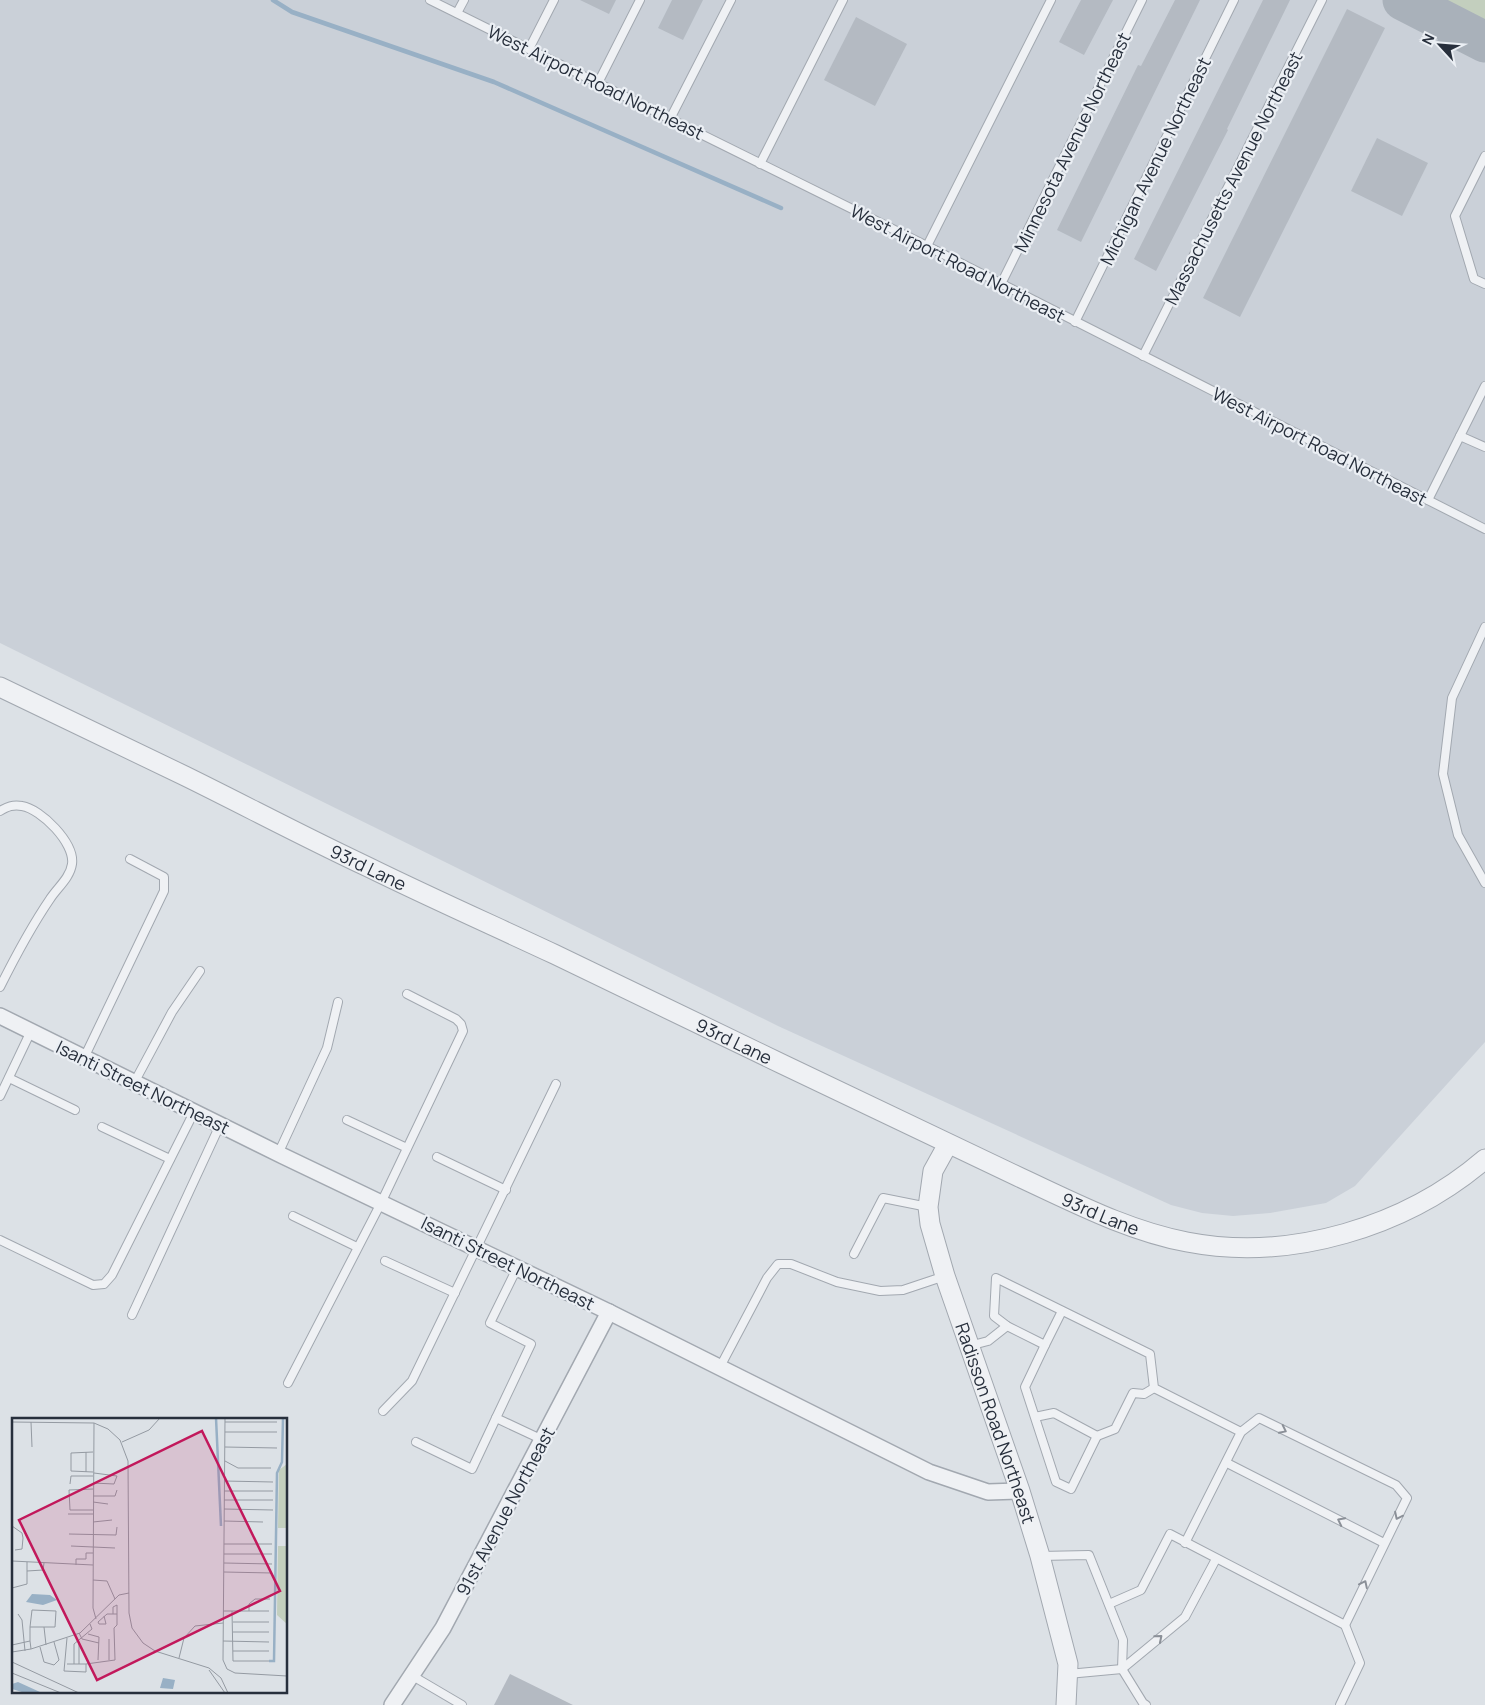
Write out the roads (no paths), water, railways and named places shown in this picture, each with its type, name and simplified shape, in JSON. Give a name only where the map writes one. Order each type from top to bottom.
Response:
[{"type":"street","name":"93rd Lane","points":[[0,687],[368,867],[558,956],[948,1144],[1100,1214],[1136,1228],[1186,1242],[1225,1247],[1279,1246],[1312,1241],[1376,1224],[1404,1212],[1429,1198],[1485,1159]]},
{"type":"street","name":"Isanti Street Northeast","points":[[0,1016],[278,1154],[609,1312],[930,1472],[988,1492],[1020,1491]]},
{"type":"street","name":"Radisson Road Northeast","points":[[948,1144],[933,1171],[928,1207],[930,1224],[944,1276],[1020,1491],[1040,1556],[1068,1664],[1066,1705]]},
{"type":"street","name":"91st Avenue Northeast","points":[[392,1705],[443,1628],[609,1312]]},
{"type":"lane","name":"West Airport Road Northeast","points":[[430,0],[927,246],[1485,529]]},
{"type":"lane","points":[[457,13],[464,0]]},
{"type":"lane","points":[[530,49],[554,0]]},
{"type":"lane","points":[[598,83],[640,0]]},
{"type":"lane","points":[[670,119],[731,0]]},
{"type":"lane","points":[[760,164],[843,0]]},
{"type":"lane","points":[[927,246],[1051,0]]},
{"type":"lane","name":"Minnesota Avenue Northeast","points":[[1001,284],[1142,0]]},
{"type":"lane","name":"Michigan Avenue Northeast","points":[[1075,322],[1234,0]]},
{"type":"lane","name":"Massachusetts Avenue Northeast","points":[[1143,356],[1322,0]]},
{"type":"lane","points":[[1485,156],[1455,216],[1474,279],[1485,284]]},
{"type":"lane","points":[[1428,500],[1485,386]]},
{"type":"lane","points":[[1460,436],[1485,447]]},
{"type":"lane","points":[[1485,628],[1452,698],[1443,774],[1458,835],[1485,883]]},
{"type":"lane","points":[[0,811],[9,806],[23,806],[41,815],[55,827],[67,845],[72,862],[69,874],[45,907],[0,987]]},
{"type":"lane","points":[[84,1058],[164,891],[164,877],[130,858]]},
{"type":"lane","points":[[134,1082],[172,1012],[200,971]]},
{"type":"lane","points":[[288,1383],[380,1203],[463,1031],[461,1024],[456,1019],[407,994]]},
{"type":"lane","points":[[278,1154],[327,1048],[338,1002]]},
{"type":"lane","points":[[0,1096],[31,1031]]},
{"type":"lane","points":[[9,1078],[75,1110]]},
{"type":"lane","points":[[383,1411],[412,1381],[556,1084]]},
{"type":"lane","points":[[0,1240],[93,1285],[104,1284],[112,1275],[194,1112]]},
{"type":"lane","points":[[347,1120],[407,1148]]},
{"type":"lane","points":[[132,1315],[220,1125]]},
{"type":"lane","points":[[102,1127],[170,1159]]},
{"type":"lane","points":[[437,1157],[506,1190]]},
{"type":"lane","points":[[854,1254],[883,1198],[928,1207]]},
{"type":"lane","points":[[293,1216],[358,1247]]},
{"type":"lane","points":[[385,1261],[455,1293]]},
{"type":"lane","points":[[720,1367],[767,1278],[778,1264],[791,1264],[837,1282],[880,1291],[903,1290],[944,1276]]},
{"type":"lane","points":[[416,1442],[472,1469],[531,1344],[490,1323],[517,1268]]},
{"type":"lane","points":[[1045,1345],[1007,1326],[994,1316],[996,1278],[1150,1354],[1154,1388]]},
{"type":"lane","points":[[1062,1311],[1025,1387],[1056,1482],[1072,1489],[1097,1436],[1114,1429],[1132,1393],[1144,1394],[1154,1388]]},
{"type":"lane","points":[[969,1346],[988,1341],[1007,1326]]},
{"type":"lane","points":[[1154,1388],[1242,1432]]},
{"type":"lane","points":[[1034,1417],[1054,1413],[1097,1436]]},
{"type":"lane","points":[[496,1418],[543,1440]]},
{"type":"lane","points":[[1186,1543],[1242,1432],[1259,1418],[1396,1485],[1407,1498],[1344,1625]]},
{"type":"lane","points":[[1227,1463],[1384,1543]]},
{"type":"lane","points":[[1109,1604],[1141,1590],[1170,1534],[1344,1625],[1360,1663],[1340,1705]]},
{"type":"lane","points":[[1040,1556],[1089,1555],[1123,1640],[1122,1669],[1144,1704]]},
{"type":"lane","points":[[1068,1674],[1122,1669],[1185,1617],[1216,1559]]},
{"type":"lane","points":[[411,1675],[462,1705]]},
{"type":"waterway","points":[[273,0],[292,12],[494,82],[781,208]]}]
